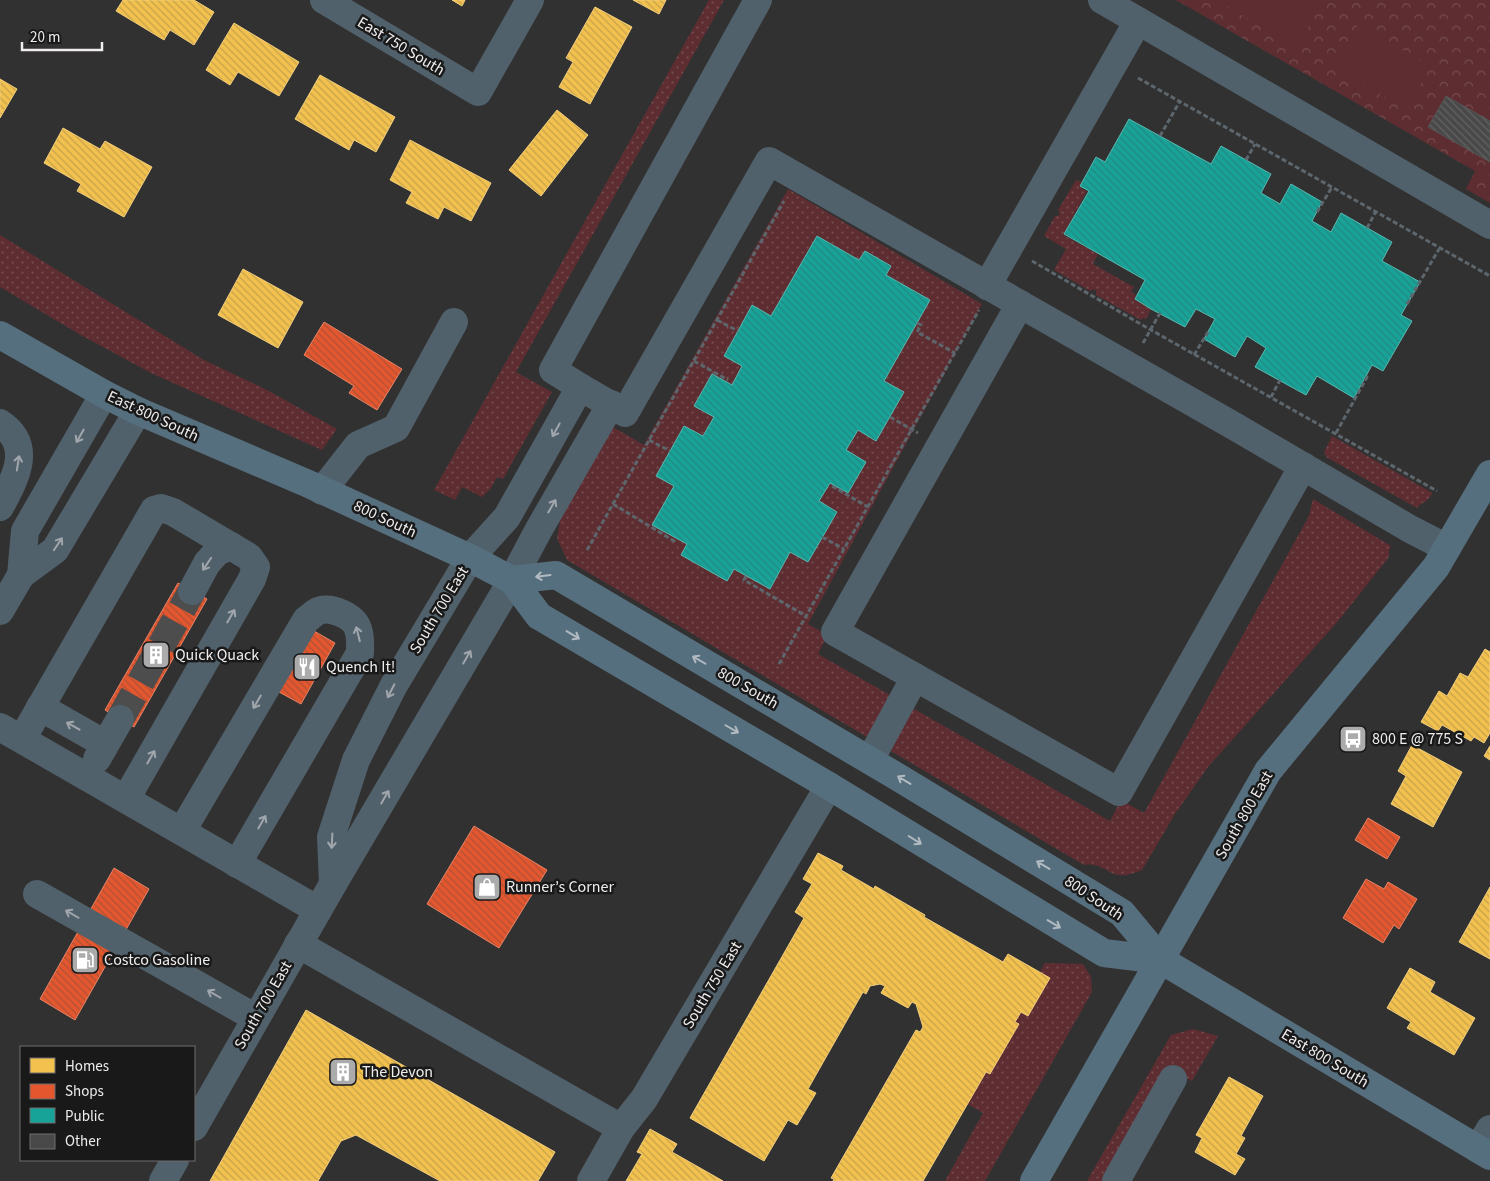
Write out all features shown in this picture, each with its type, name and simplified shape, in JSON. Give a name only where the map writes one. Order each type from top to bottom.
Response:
[{"type":"main road","name":"East 800 South","points":[[0,335],[104,394],[138,411],[317,488]]},
{"type":"main road","name":"South 800 East","points":[[1034,1181],[1268,772],[1436,567],[1490,474]]},
{"type":"main road","name":"800 South","points":[[317,488],[470,558],[512,580],[539,616],[829,786],[1104,953],[1161,960]]},
{"type":"main road","name":"800 South","points":[[512,580],[556,575],[870,760],[1122,913],[1161,960]]},
{"type":"main road","name":"East 800 South","points":[[1161,960],[1486,1145]]},
{"type":"street","name":"East 750 South","points":[[324,0],[478,92],[530,0]]},
{"type":"street","points":[[758,0],[553,370],[625,413],[769,161],[986,294],[1020,304],[1410,529],[1447,548]]},
{"type":"street","points":[[1102,0],[1490,225]]},
{"type":"street","points":[[986,294],[1138,21]]},
{"type":"street","points":[[1020,304],[835,632],[1119,792],[1303,466]]},
{"type":"street","points":[[317,488],[358,445],[396,428],[454,322]]},
{"type":"street","name":"South 700 East","points":[[332,884],[331,836],[356,760],[394,685],[470,558],[507,517],[580,387]]},
{"type":"street","points":[[21,575],[25,531],[104,394]]},
{"type":"street","name":"South 700 East","points":[[195,1125],[332,884],[512,580],[611,404]]},
{"type":"street","points":[[0,611],[21,575],[55,550],[138,411]]},
{"type":"street","points":[[0,423],[15,439],[20,457],[16,478],[0,507]]},
{"type":"street","points":[[126,799],[252,579],[256,567],[249,557],[173,512],[161,508],[154,510],[40,707],[11,733],[318,910]]},
{"type":"street","points":[[192,591],[207,563],[216,552],[230,546]]},
{"type":"street","points":[[182,831],[306,620],[318,611],[333,610],[349,618],[358,627],[360,653],[237,864]]},
{"type":"street","points":[[870,760],[915,677]]},
{"type":"street","points":[[40,707],[105,744]]},
{"type":"street","points":[[87,777],[120,719]]},
{"type":"street","name":"South 750 East","points":[[591,1181],[621,1128],[644,1099],[829,786]]},
{"type":"street","points":[[37,894],[256,1018]]},
{"type":"street","points":[[298,944],[621,1128]]},
{"type":"street","points":[[1116,1181],[1174,1079]]},
{"type":"street","points":[[163,1181],[174,1161]]},
{"type":"path","points":[[1132,74],[1376,211],[1439,249],[1490,276]]},
{"type":"path","points":[[1160,136],[1180,101]]},
{"type":"path","points":[[1246,160],[1254,144]]},
{"type":"path","points":[[1317,212],[1332,187]]},
{"type":"path","points":[[587,550],[788,193]]},
{"type":"path","points":[[1367,228],[1376,211]]},
{"type":"path","points":[[1407,304],[1439,249]]},
{"type":"path","points":[[1028,259],[1194,355],[1437,491]]},
{"type":"path","points":[[778,664],[955,353],[986,294]]},
{"type":"path","points":[[1130,367],[1160,313]]},
{"type":"path","points":[[717,320],[738,331]]},
{"type":"path","points":[[917,323],[921,325],[917,332],[955,353]]},
{"type":"path","points":[[1194,355],[1208,332]]},
{"type":"path","points":[[694,361],[728,380]]},
{"type":"path","points":[[1336,433],[1366,376]]},
{"type":"path","points":[[1271,397],[1280,380]]},
{"type":"path","points":[[649,440],[670,451]]},
{"type":"path","points":[[832,486],[868,507]]},
{"type":"path","points":[[613,504],[674,540],[676,538]]},
{"type":"path","points":[[822,537],[844,549]]},
{"type":"path","points":[[746,576],[744,580],[806,616]]},
{"type":"green space","points":[[709,0],[724,0],[516,372],[552,392],[503,479],[497,477],[491,488],[482,497],[462,487],[455,500],[434,490]]},
{"type":"green space","points":[[1176,0],[1490,0],[1490,203],[1466,189],[1475,171]]},
{"type":"green space","points":[[1229,0],[1309,0],[1320,6],[1297,46],[1226,6]]},
{"type":"green space","points":[[1358,25],[1431,66],[1406,109],[1334,68]]},
{"type":"green space","points":[[1076,180],[1082,182],[1080,185],[1082,189],[1087,191],[1063,235],[1098,254],[1093,264],[1134,287],[1131,292],[1137,296],[1135,299],[1151,309],[1146,319],[1143,318],[1141,320],[1096,295],[1094,289],[1090,291],[1054,270],[1066,249],[1044,236],[1055,216],[1058,216],[1060,213],[1058,210]]},
{"type":"green space","points":[[788,189],[982,304],[808,624],[827,635],[818,654],[1110,821],[1121,800],[1144,813],[1309,516],[1313,499],[1391,546],[1389,557],[1339,620],[1208,767],[1175,814],[1142,870],[1128,875],[1120,875],[1096,865],[1084,865],[567,560],[557,538],[561,515],[613,427],[644,445]]},
{"type":"green space","points":[[0,235],[204,360],[267,390],[337,429],[322,450],[151,373],[79,334],[0,287]]},
{"type":"green space","points":[[1332,436],[1429,491],[1432,493],[1431,496],[1417,508],[1326,457],[1324,452]]},
{"type":"green space","points":[[1045,963],[1083,964],[1091,977],[1092,992],[985,1181],[945,1181],[983,1113],[964,1102]]},
{"type":"green space","points":[[1193,1029],[1218,1036],[1192,1081],[1166,1066],[1101,1181],[1087,1181],[1171,1035]]},
{"type":"building: Homes","points":[[123,0],[194,0],[214,12],[194,45],[170,30],[164,40],[116,11]]},
{"type":"building: Homes","points":[[452,0],[465,0],[462,6]]},
{"type":"building: Homes","points":[[633,0],[666,0],[659,14]]},
{"type":"building: Homes","points":[[595,7],[632,27],[590,104],[559,87],[573,62],[566,58]]},
{"type":"building: Homes","points":[[234,23],[299,62],[279,96],[238,72],[230,85],[206,70]]},
{"type":"building: Homes","points":[[320,75],[395,117],[376,152],[354,140],[349,150],[295,119]]},
{"type":"building: Homes","points":[[0,79],[17,89],[0,118]]},
{"type":"building: Homes","points":[[557,110],[588,135],[541,196],[509,170]]},
{"type":"building: Homes","points":[[63,128],[100,149],[105,141],[152,167],[124,217],[77,191],[81,184],[44,163]]},
{"type":"building: Homes","points":[[410,140],[491,183],[471,221],[444,207],[438,219],[406,203],[412,192],[390,180]]},
{"type":"building: Homes","points":[[243,269],[303,302],[278,348],[218,315]]},
{"type":"building: Homes","points":[[1485,649],[1490,652],[1490,733],[1484,743],[1474,737],[1471,741],[1442,725],[1438,731],[1421,722],[1439,691],[1447,696],[1460,673],[1468,677]]},
{"type":"building: Homes","points":[[1412,745],[1462,772],[1433,827],[1391,804],[1406,776],[1398,771]]},
{"type":"building: Homes","points":[[1490,746],[1490,760],[1484,756]]},
{"type":"building: Homes","points":[[818,853],[843,866],[841,870],[874,889],[875,886],[925,915],[924,917],[1003,962],[1008,954],[1050,978],[1028,1016],[1021,1012],[1015,1022],[1019,1024],[990,1074],[986,1072],[923,1181],[833,1181],[834,1179],[831,1178],[916,1030],[920,1032],[923,1027],[916,1004],[912,1002],[908,1008],[881,993],[885,986],[880,984],[870,986],[866,994],[863,992],[808,1089],[816,1093],[797,1125],[788,1120],[764,1161],[690,1118],[804,918],[795,912],[812,884],[803,879]]},
{"type":"building: Homes","points":[[1490,887],[1490,959],[1459,942]]},
{"type":"building: Homes","points":[[1410,968],[1435,982],[1430,992],[1475,1018],[1454,1055],[1407,1028],[1411,1022],[1387,1008]]},
{"type":"building: Homes","name":"The Devon","points":[[306,1010],[555,1152],[538,1181],[440,1181],[356,1135],[341,1141],[318,1181],[210,1181]]},
{"type":"building: Homes","points":[[1229,1077],[1263,1096],[1241,1136],[1245,1138],[1236,1154],[1245,1159],[1235,1175],[1195,1152],[1202,1138],[1196,1135]]},
{"type":"building: Homes","points":[[650,1129],[677,1144],[672,1152],[723,1181],[626,1181],[642,1154],[637,1152]]},
{"type":"building: Shops","points":[[324,322],[402,369],[377,410],[349,393],[354,386],[304,355]]},
{"type":"building: Shops","name":"Quick Quack","points":[[178,583],[207,599],[134,727],[105,710]]},
{"type":"building: Shops","name":"Quench It!","points":[[314,631],[335,643],[301,704],[279,692]]},
{"type":"building: Shops","points":[[1368,818],[1400,837],[1387,859],[1355,840]]},
{"type":"building: Shops","name":"Runner’s Corner","points":[[474,826],[547,870],[499,948],[427,904]]},
{"type":"building: Shops","name":"Costco Gasoline","points":[[114,868],[149,889],[75,1020],[40,999]]},
{"type":"building: Shops","points":[[1366,879],[1384,889],[1388,882],[1417,899],[1399,929],[1394,925],[1383,943],[1343,918]]},
{"type":"building: Public","points":[[1129,119],[1211,164],[1221,146],[1271,174],[1261,193],[1280,204],[1291,184],[1322,202],[1312,221],[1331,232],[1341,213],[1392,242],[1382,261],[1420,282],[1401,315],[1412,321],[1383,371],[1372,365],[1354,398],[1317,376],[1306,395],[1255,367],[1266,348],[1247,336],[1235,357],[1204,339],[1215,319],[1196,309],[1185,327],[1151,309],[1135,299],[1145,280],[1064,234],[1089,191],[1080,186],[1096,157],[1105,162]]},
{"type":"building: Public","points":[[817,236],[859,260],[865,251],[891,266],[886,275],[930,300],[884,381],[904,392],[876,441],[858,430],[846,450],[866,462],[848,493],[830,483],[819,501],[837,512],[808,562],[790,552],[770,589],[734,569],[727,581],[681,555],[687,544],[652,525],[674,486],[656,476],[684,426],[703,436],[714,417],[694,406],[712,374],[732,385],[742,366],[724,356],[752,305],[771,316]]},
{"type":"building: Other","points":[[1446,96],[1490,121],[1490,162],[1428,127]]},
{"type":"tunnel","points":[[120,719],[192,591]]},
{"type":"place","name":"Quick Quack","points":[[156,655]]},
{"type":"place","name":"Quench It!","points":[[307,667]]},
{"type":"place","name":"800 E @ 775 S","points":[[1353,739]]},
{"type":"place","name":"Runner’s Corner","points":[[487,887]]},
{"type":"place","name":"Costco Gasoline","points":[[85,960]]},
{"type":"place","name":"The Devon","points":[[343,1072]]}]
